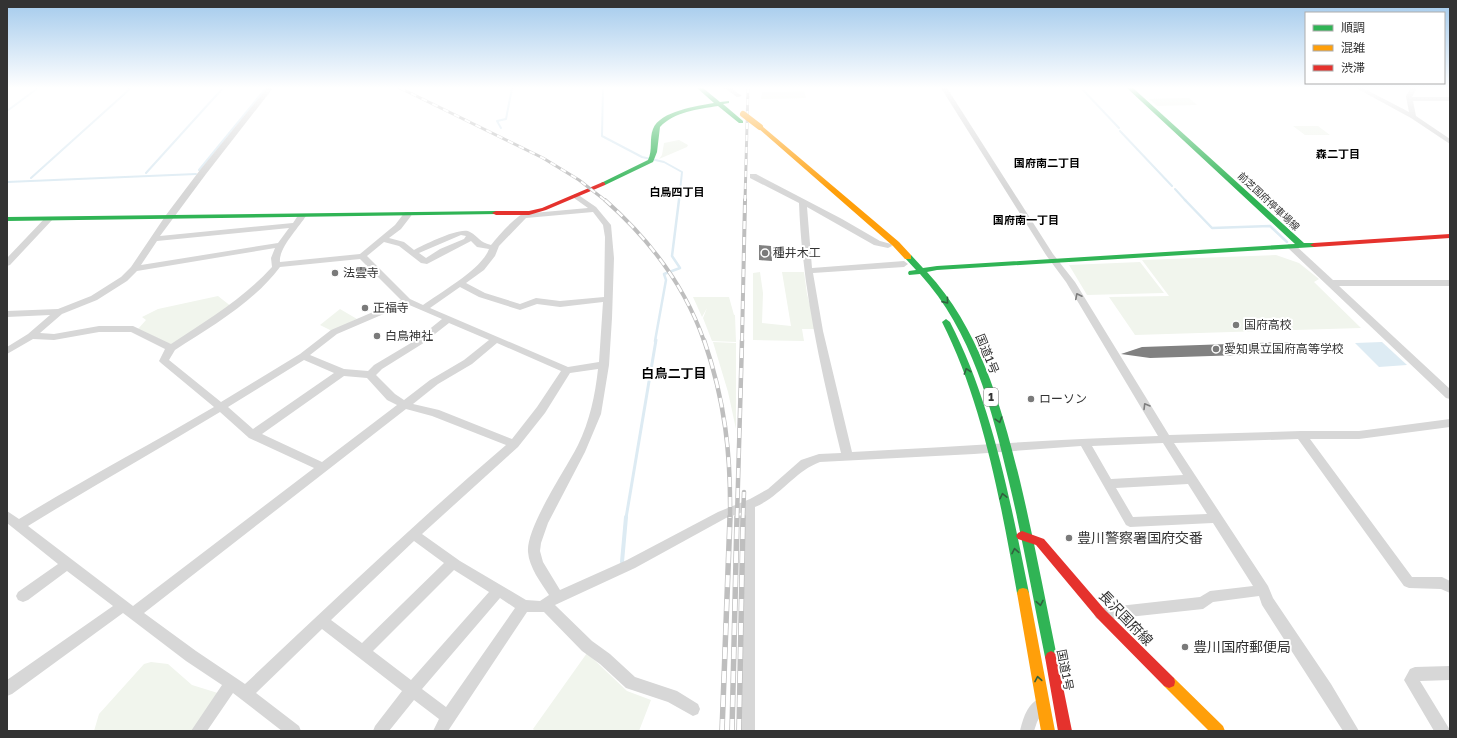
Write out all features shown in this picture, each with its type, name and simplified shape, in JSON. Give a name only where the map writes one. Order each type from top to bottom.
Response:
[{"type":"main road","points":[[7,219],[408,214],[527,215],[577,196],[651,161],[656,152],[657,130],[663,122]]},
{"type":"main road","name":"国道1号","points":[[748,122],[878,228],[916,274]]},
{"type":"main road","name":"前芝国府停車場線","points":[[1166,122],[1296,246],[1450,236]]},
{"type":"main road","name":"国道1号","points":[[758,130],[888,246],[904,264],[952,309],[970,342],[994,404],[1007,448],[1027,537],[1065,731]]},
{"type":"main road","points":[[916,274],[937,268],[1296,246]]},
{"type":"main road","name":"国道1号","points":[[940,313],[948,326],[961,355],[992,448],[1012,534],[1048,731]]},
{"type":"main road","name":"長沢国府線","points":[[1012,534],[1027,537],[1040,542],[1101,614],[1218,731]]},
{"type":"street","points":[[7,314],[59,312],[104,293],[119,283],[134,269],[202,172],[242,122]]},
{"type":"street","points":[[966,122],[1075,289],[1080,300],[1166,440],[1352,731]]},
{"type":"street","points":[[1421,122],[1450,142]]},
{"type":"street","points":[[1441,135],[1450,135]]},
{"type":"street","points":[[754,176],[773,185],[877,244],[888,246]]},
{"type":"street","points":[[577,196],[594,210],[607,224],[609,230],[604,365],[597,412],[572,467],[538,535],[534,551],[551,601],[587,646],[606,659],[631,683],[672,696],[692,709]]},
{"type":"street","points":[[803,203],[804,246],[808,271],[832,391],[847,456]]},
{"type":"street","points":[[424,308],[481,268],[491,256],[495,244],[527,215],[594,210]]},
{"type":"street","points":[[276,265],[362,256],[398,227],[408,214]]},
{"type":"street","points":[[302,216],[275,258],[276,267],[260,285],[235,306],[171,348],[164,360],[221,406],[253,435],[323,468]]},
{"type":"street","points":[[7,263],[49,219]]},
{"type":"street","points":[[155,239],[296,225]]},
{"type":"street","points":[[413,253],[460,233],[466,233],[480,244],[494,248]]},
{"type":"street","points":[[384,239],[392,243],[401,244],[424,261],[427,261],[443,251],[467,241],[470,236]]},
{"type":"street","points":[[134,269],[282,245]]},
{"type":"street","points":[[1296,246],[1331,283],[1450,395]]},
{"type":"street","points":[[362,256],[407,301],[567,370],[604,365]]},
{"type":"street","points":[[808,271],[904,264]]},
{"type":"street","points":[[459,283],[482,295],[520,307],[536,301],[560,304],[607,299]]},
{"type":"street","points":[[1331,283],[1450,283]]},
{"type":"street","points":[[20,526],[83,486],[159,444],[303,356],[334,332],[407,301]]},
{"type":"street","points":[[7,351],[31,336],[59,312]]},
{"type":"street","points":[[370,375],[378,367],[419,342],[448,319]]},
{"type":"street","points":[[31,336],[54,337],[99,329],[133,329],[171,348]]},
{"type":"street","points":[[7,689],[129,609],[323,468],[434,382],[468,362],[495,340]]},
{"type":"street","points":[[303,356],[342,372],[370,375],[391,397],[404,406],[435,414],[514,444]]},
{"type":"street","points":[[245,694],[413,534],[514,444],[540,410],[567,370]]},
{"type":"street","points":[[253,435],[342,372]]},
{"type":"street","points":[[413,534],[453,563],[524,606],[542,607],[551,601],[631,564],[722,516],[748,505],[772,492],[805,463],[819,458],[1007,448],[1084,442],[1301,435],[1359,435],[1450,423]]},
{"type":"street","points":[[1301,435],[1409,582],[1442,583],[1450,587]]},
{"type":"street","points":[[1084,442],[1130,522],[1216,518]]},
{"type":"street","points":[[1108,484],[1192,479]]},
{"type":"street","points":[[748,505],[748,731]]},
{"type":"street","points":[[7,516],[67,564],[191,656],[232,683],[294,731]]},
{"type":"street","points":[[362,652],[453,563]]},
{"type":"street","points":[[22,596],[67,564]]},
{"type":"street","points":[[380,731],[413,690],[499,590]]},
{"type":"street","points":[[1101,614],[1203,603],[1210,596],[1263,590]]},
{"type":"street","points":[[440,731],[524,606]]},
{"type":"street","points":[[321,620],[448,717]]},
{"type":"street","points":[[1443,731],[1411,680],[1415,674],[1450,673]]},
{"type":"street","points":[[198,731],[232,683]]},
{"type":"street","points":[[1027,731],[1030,719],[1042,701]]},
{"type":"shaded area","points":[[1293,126],[1318,126],[1330,135],[1305,135]]},
{"type":"shaded area","points":[[679,140],[688,145],[687,147],[659,159],[662,155],[664,143]]},
{"type":"shaded area","points":[[1276,255],[1299,263],[1319,279],[1314,282],[1361,328],[1135,335],[1109,297],[1169,296],[1142,260]]},
{"type":"shaded area","points":[[1140,262],[1164,293],[1087,295],[1069,265]]},
{"type":"shaded area","points":[[760,272],[763,293],[762,323],[791,326],[782,272],[804,272],[807,294],[816,329],[802,329],[804,341],[753,340],[753,273]]},
{"type":"shaded area","points":[[218,296],[232,307],[172,345],[138,329],[146,320],[142,317],[158,309]]},
{"type":"shaded area","points":[[693,297],[729,297],[735,315],[736,342],[712,341],[703,318],[707,308],[702,317]]},
{"type":"shaded area","points":[[340,309],[357,319],[332,331],[320,325]]},
{"type":"shaded area","points":[[713,342],[736,343],[736,429],[728,392]]},
{"type":"shaded area","points":[[1382,342],[1407,365],[1379,367],[1355,343]]},
{"type":"shaded area","points":[[587,653],[627,691],[651,700],[639,731],[535,731],[533,729]]},
{"type":"shaded area","points":[[151,662],[168,664],[192,685],[221,694],[197,731],[94,731],[99,714],[144,664]]},
{"type":"building","name":"種井木工","points":[[759,245],[771,246],[772,261],[759,260]]},
{"type":"building","name":"愛知県立国府高等学校","points":[[1290,342],[1300,353],[1150,358],[1121,354],[1142,347]]},
{"type":"waterway","points":[[31,178],[93,122]]},
{"type":"waterway","points":[[146,173],[192,122]]},
{"type":"waterway","points":[[199,170],[238,122]]},
{"type":"waterway","points":[[498,122],[501,128]]},
{"type":"waterway","points":[[602,122],[602,136],[642,157],[664,162],[682,172],[679,201]]},
{"type":"waterway","points":[[1114,122],[1119,128]]},
{"type":"waterway","points":[[1120,131],[1172,186]]},
{"type":"waterway","points":[[7,182],[196,174]]},
{"type":"waterway","points":[[1175,189],[1186,201]]},
{"type":"waterway","points":[[655,341],[666,280],[664,274],[680,268],[672,256],[679,200]]},
{"type":"waterway","points":[[1185,200],[1212,228],[1270,226],[1287,242]]},
{"type":"waterway","points":[[626,518],[656,340]]},
{"type":"waterway","points":[[622,562],[626,517]]},
{"type":"railway","points":[[470,122],[543,158],[579,180],[606,201]]},
{"type":"railway","points":[[745,201],[747,122]]},
{"type":"railway","points":[[605,200],[651,247],[664,264],[687,301],[704,341]]},
{"type":"railway","points":[[742,341],[745,200]]},
{"type":"railway","points":[[704,340],[722,406],[728,450],[730,517]]},
{"type":"railway","points":[[737,518],[742,340]]},
{"type":"railway","points":[[743,518],[744,492]]},
{"type":"railway","points":[[722,731],[730,517]]},
{"type":"railway","points":[[732,731],[737,517]]},
{"type":"railway","points":[[739,731],[743,517]]},
{"type":"traffic: fast","points":[[603,184],[651,161],[654,152],[657,127],[661,122]]},
{"type":"traffic: fast","points":[[1168,122],[1301,245]]},
{"type":"traffic: fast","points":[[7,219],[496,213]]},
{"type":"traffic: fast","points":[[912,273],[937,268],[1314,245]]},
{"type":"traffic: fast","points":[[908,257],[949,304],[965,333],[984,378],[1000,424],[1018,496],[1051,657]]},
{"type":"traffic: fast","points":[[946,322],[964,362],[987,433],[1023,593]]},
{"type":"traffic: slow","points":[[754,122],[760,127]]},
{"type":"traffic: slow","points":[[760,127],[896,244],[908,257]]},
{"type":"traffic: slow","points":[[1023,593],[1048,731]]},
{"type":"traffic: slow","points":[[1169,682],[1218,731]]},
{"type":"traffic: jam","points":[[496,213],[529,213],[544,209],[603,184]]},
{"type":"traffic: jam","points":[[1314,245],[1450,236]]},
{"type":"traffic: jam","points":[[1022,536],[1040,542],[1101,614],[1169,682]]},
{"type":"traffic: jam","points":[[1051,657],[1065,731]]},
{"type":"place","name":"種井木工","points":[[765,253]]},
{"type":"place","name":"法雲寺","points":[[335,273]]},
{"type":"place","name":"正福寺","points":[[365,308]]},
{"type":"place","name":"国府高校","points":[[1236,325]]},
{"type":"place","name":"白鳥神社","points":[[377,336]]},
{"type":"place","name":"愛知県立国府高等学校","points":[[1216,349]]},
{"type":"place","name":"ローソン","points":[[1031,399]]},
{"type":"place","name":"豊川警察署国府交番","points":[[1069,538]]},
{"type":"place","name":"豊川国府郵便局","points":[[1185,647]]},
{"type":"district","name":"森二丁目","points":[[1338,154]]},
{"type":"district","name":"国府南二丁目","points":[[1047,163]]},
{"type":"district","name":"白鳥四丁目","points":[[677,192]]},
{"type":"district","name":"国府南一丁目","points":[[1026,220]]},
{"type":"district","name":"白鳥二丁目","points":[[674,373]]}]
